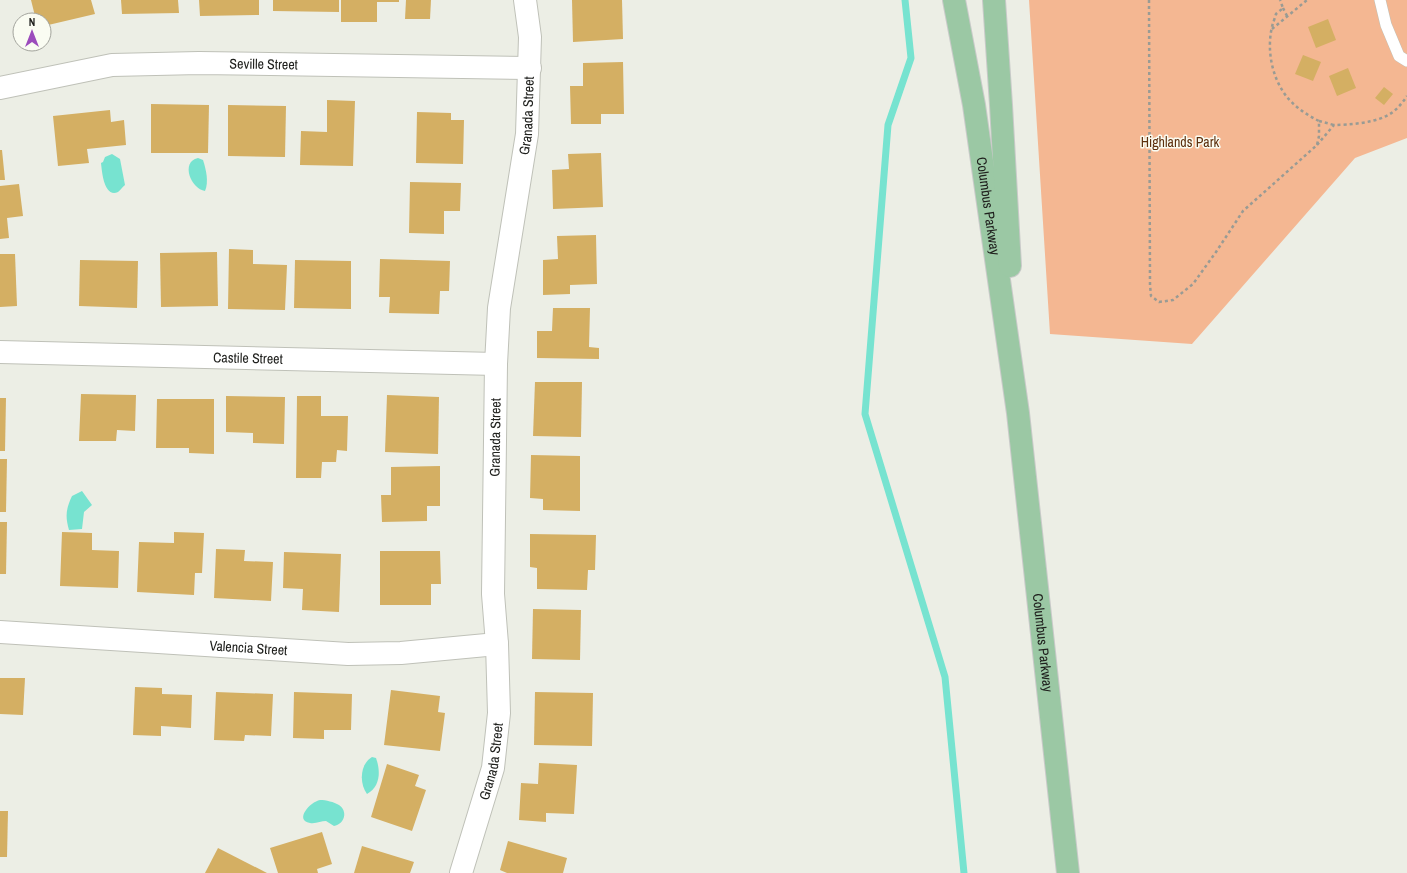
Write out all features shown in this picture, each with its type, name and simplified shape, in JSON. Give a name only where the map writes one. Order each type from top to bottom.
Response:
[{"type":"main road","name":"Columbus Parkway","points":[[954,0],[974,105],[1018,413],[1068,873]]},
{"type":"main road","name":"Columbus Parkway","points":[[994,0],[1002,105],[1018,413]]},
{"type":"street","name":"Granada Street","points":[[461,873],[493,768],[499,714],[494,594],[496,364],[499,308],[527,134],[530,37],[525,0]]},
{"type":"street","name":"Seville Street","points":[[0,88],[112,65],[199,63],[530,68]]},
{"type":"street","name":"Castile Street","points":[[0,352],[496,364]]},
{"type":"street","name":"Valencia Street","points":[[0,632],[348,654],[401,653],[497,644]]},
{"type":"lane","points":[[1380,0],[1386,25],[1396,50],[1399,56],[1407,61]]},
{"type":"path","points":[[1149,0],[1151,296],[1159,302],[1173,300],[1193,284],[1243,211],[1317,145],[1334,126]]},
{"type":"path","points":[[1280,0],[1287,17]]},
{"type":"path","points":[[1271,29],[1307,0]]},
{"type":"path","points":[[1283,8],[1276,14],[1271,29],[1271,58],[1277,81],[1287,98],[1307,115],[1334,126],[1350,125],[1384,117],[1400,106],[1407,96]]},
{"type":"path","points":[[1317,145],[1319,136],[1319,121]]},
{"type":"green space","name":"Highlands Park","points":[[1029,0],[1407,0],[1407,138],[1355,158],[1192,344],[1050,334]]},
{"type":"water","points":[[112,154],[120,159],[125,185],[118,192],[113,193],[107,188],[105,183],[101,163],[105,157]]},
{"type":"water","points":[[198,158],[203,160],[206,171],[207,184],[205,191],[195,186],[190,175],[190,165],[193,160]]},
{"type":"water","points":[[82,491],[92,505],[84,512],[82,529],[69,530],[67,521],[68,505],[72,496]]},
{"type":"water","points":[[372,757],[376,758],[379,774],[375,787],[367,794],[364,790],[362,774],[365,764]]},
{"type":"water","points":[[320,800],[332,802],[342,808],[344,811],[344,817],[341,823],[334,826],[326,821],[310,823],[305,821],[303,815],[305,811],[316,801]]},
{"type":"building","points":[[31,0],[91,0],[95,14],[52,24],[52,12],[34,12]]},
{"type":"building","points":[[121,0],[178,0],[179,13],[122,14]]},
{"type":"building","points":[[199,0],[259,0],[259,15],[200,16]]},
{"type":"building","points":[[273,0],[339,0],[339,12],[273,11]]},
{"type":"building","points":[[341,0],[399,0],[399,2],[377,2],[377,22],[341,22]]},
{"type":"building","points":[[406,0],[431,0],[430,19],[405,19]]},
{"type":"building","points":[[572,0],[622,0],[623,39],[573,42]]},
{"type":"building","points":[[1328,19],[1336,40],[1316,48],[1308,27]]},
{"type":"building","points":[[1303,55],[1321,62],[1313,81],[1295,74]]},
{"type":"building","points":[[623,62],[624,114],[601,114],[601,124],[571,124],[570,86],[583,86],[583,63]]},
{"type":"building","points":[[1348,68],[1356,88],[1337,96],[1329,76]]},
{"type":"building","points":[[1384,87],[1393,94],[1384,105],[1375,98]]},
{"type":"building","points":[[327,100],[355,101],[353,166],[300,165],[301,131],[327,132]]},
{"type":"building","points":[[151,104],[209,105],[208,153],[151,153]]},
{"type":"building","points":[[228,105],[286,106],[285,157],[228,156]]},
{"type":"building","points":[[110,110],[111,122],[124,120],[126,145],[87,149],[89,163],[58,166],[53,116]]},
{"type":"building","points":[[417,112],[451,113],[451,120],[464,120],[463,164],[416,163]]},
{"type":"building","points":[[0,150],[2,150],[5,180],[0,180]]},
{"type":"building","points":[[601,153],[603,207],[553,209],[552,170],[569,169],[568,154]]},
{"type":"building","points":[[410,182],[461,183],[460,211],[444,211],[444,234],[409,233]]},
{"type":"building","points":[[19,184],[23,216],[7,218],[9,238],[0,239],[0,186]]},
{"type":"building","points":[[596,235],[597,284],[570,285],[570,294],[543,295],[543,260],[558,259],[557,236]]},
{"type":"building","points":[[229,249],[253,250],[253,264],[287,265],[285,310],[228,309]]},
{"type":"building","points":[[217,252],[218,306],[161,307],[160,253]]},
{"type":"building","points":[[0,254],[15,254],[17,306],[0,307]]},
{"type":"building","points":[[380,259],[450,261],[449,291],[440,291],[439,314],[389,313],[390,297],[379,297]]},
{"type":"building","points":[[80,260],[138,261],[137,308],[79,306]]},
{"type":"building","points":[[295,260],[351,261],[351,309],[294,308]]},
{"type":"building","points":[[553,308],[590,308],[589,347],[599,348],[599,359],[537,358],[537,331],[552,331]]},
{"type":"building","points":[[535,382],[582,382],[581,437],[533,436]]},
{"type":"building","points":[[81,394],[136,395],[135,431],[117,430],[116,441],[79,441]]},
{"type":"building","points":[[387,395],[439,397],[438,454],[385,452]]},
{"type":"building","points":[[226,396],[285,397],[284,444],[253,443],[253,433],[226,432]]},
{"type":"building","points":[[297,396],[321,396],[321,416],[348,416],[347,451],[337,450],[336,462],[322,462],[321,478],[296,478]]},
{"type":"building","points":[[0,398],[6,398],[5,451],[0,451]]},
{"type":"building","points":[[157,399],[214,399],[214,454],[189,453],[189,448],[156,448]]},
{"type":"building","points":[[531,455],[580,456],[580,511],[543,510],[543,499],[530,498]]},
{"type":"building","points":[[0,459],[7,459],[6,512],[0,512]]},
{"type":"building","points":[[440,466],[440,506],[427,506],[427,521],[382,522],[381,495],[391,495],[391,467]]},
{"type":"building","points":[[0,522],[7,522],[6,574],[0,574]]},
{"type":"building","points":[[62,532],[92,533],[92,550],[119,551],[118,588],[60,586]]},
{"type":"building","points":[[174,532],[204,533],[202,573],[195,573],[194,595],[137,592],[139,542],[174,543]]},
{"type":"building","points":[[530,534],[596,535],[595,570],[588,570],[587,590],[537,589],[537,568],[530,567]]},
{"type":"building","points":[[216,549],[245,550],[244,561],[273,562],[271,601],[214,598]]},
{"type":"building","points":[[380,551],[440,551],[441,584],[431,584],[431,605],[380,605]]},
{"type":"building","points":[[284,552],[341,554],[339,612],[302,610],[303,589],[283,588]]},
{"type":"building","points":[[533,609],[581,610],[580,660],[532,659]]},
{"type":"building","points":[[0,678],[25,678],[23,715],[0,714]]},
{"type":"building","points":[[135,687],[162,688],[162,694],[192,695],[191,728],[161,726],[161,736],[133,735]]},
{"type":"building","points":[[391,690],[440,696],[438,712],[445,713],[440,751],[384,745]]},
{"type":"building","points":[[216,692],[273,694],[271,736],[245,735],[244,741],[214,740]]},
{"type":"building","points":[[294,692],[352,694],[351,730],[324,730],[324,739],[293,738]]},
{"type":"building","points":[[535,692],[593,693],[592,746],[534,745]]},
{"type":"building","points":[[539,763],[577,765],[574,814],[546,813],[546,822],[519,820],[521,783],[538,784]]},
{"type":"building","points":[[387,764],[419,775],[415,786],[426,790],[412,831],[371,817]]},
{"type":"building","points":[[0,811],[8,811],[7,857],[0,857]]},
{"type":"building","points":[[322,832],[332,864],[317,869],[318,873],[278,873],[270,848]]},
{"type":"building","points":[[508,841],[567,858],[563,873],[507,873],[500,870]]},
{"type":"building","points":[[362,846],[414,862],[410,873],[354,873]]},
{"type":"building","points":[[218,848],[267,873],[205,873]]},
{"type":"waterway","points":[[905,0],[911,58],[888,125],[865,414],[945,677],[964,873]]}]
